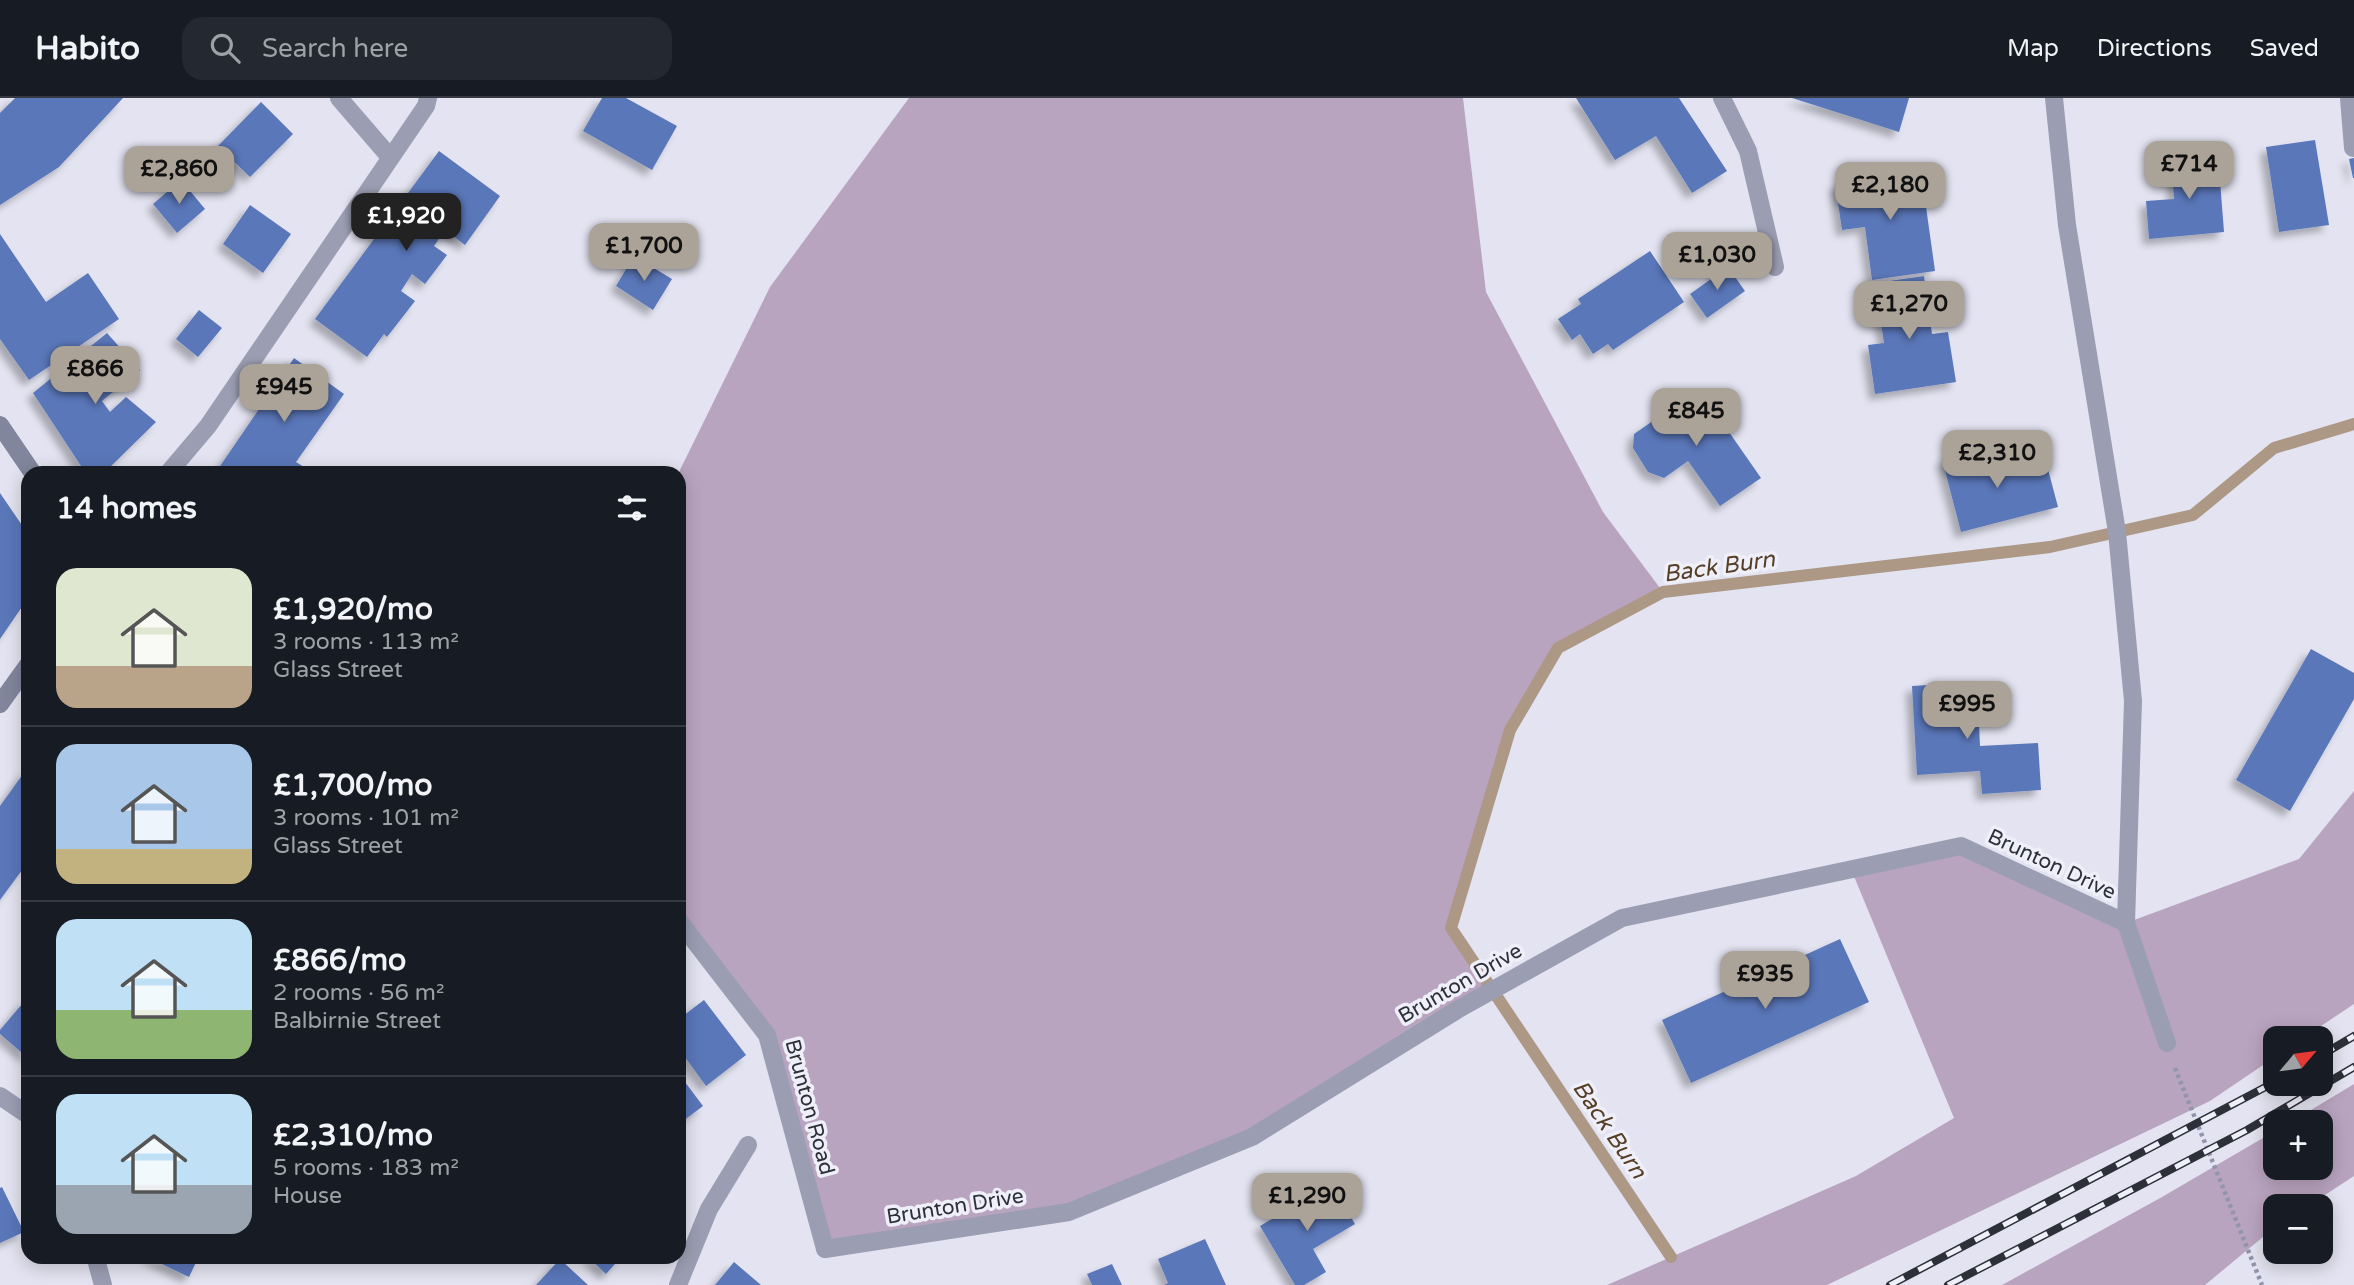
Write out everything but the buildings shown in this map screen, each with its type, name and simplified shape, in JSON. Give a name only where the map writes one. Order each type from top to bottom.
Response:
[{"type":"main road","points":[[0,425],[29,466]]},
{"type":"main road","points":[[0,704],[21,675]]},
{"type":"street","points":[[339,98],[389,156]]},
{"type":"street","points":[[174,466],[208,426],[389,156],[426,106],[428,98]]},
{"type":"street","points":[[1723,98],[1748,151],[1775,267]]},
{"type":"street","points":[[2054,98],[2067,225],[2117,532],[2133,701],[2126,923],[2167,1042]]},
{"type":"street","points":[[2349,98],[2353,148]]},
{"type":"street","name":"Brunton Drive","points":[[825,1249],[1069,1212],[1252,1137],[1457,1010],[1622,918],[1961,846],[2126,923]]},
{"type":"street","name":"Brunton Road","points":[[686,930],[767,1035],[825,1249]]},
{"type":"street","points":[[0,1096],[21,1110]]},
{"type":"street","points":[[678,1285],[709,1209],[748,1145]]},
{"type":"street","points":[[96,1264],[103,1285]]},
{"type":"path","points":[[2182,1092],[2262,1285]]},
{"type":"shaded area","points":[[909,98],[1463,98],[1486,292],[1603,512],[1663,592],[1558,648],[1510,730],[1451,928],[1492,990],[1252,1137],[1069,1212],[825,1249],[767,1035],[686,930],[686,466],[682,466],[770,287]]},
{"type":"shaded area","points":[[2354,791],[2354,1004],[2321,1026],[2263,1026],[2263,1065],[2210,1101],[1827,1285],[1607,1285],[1856,1176],[1954,1118],[1851,869],[1961,846],[2126,923],[2299,859]]},
{"type":"shaded area","points":[[2354,1084],[2354,1176],[2326,1194],[2263,1194],[2263,1237],[2205,1285],[2002,1285],[2263,1138],[2263,1180],[2333,1180],[2333,1110],[2311,1110]]},
{"type":"waterway","name":"Back Burn","points":[[1671,1257],[1451,928],[1510,730],[1558,648],[1663,592],[2050,547],[2193,515],[2274,448],[2354,424]]},
{"type":"railway","points":[[2333,1048],[2354,1036]]},
{"type":"railway","points":[[1948,1285],[2247,1130],[2354,1067]]},
{"type":"railway","points":[[1890,1285],[2263,1088]]}]
